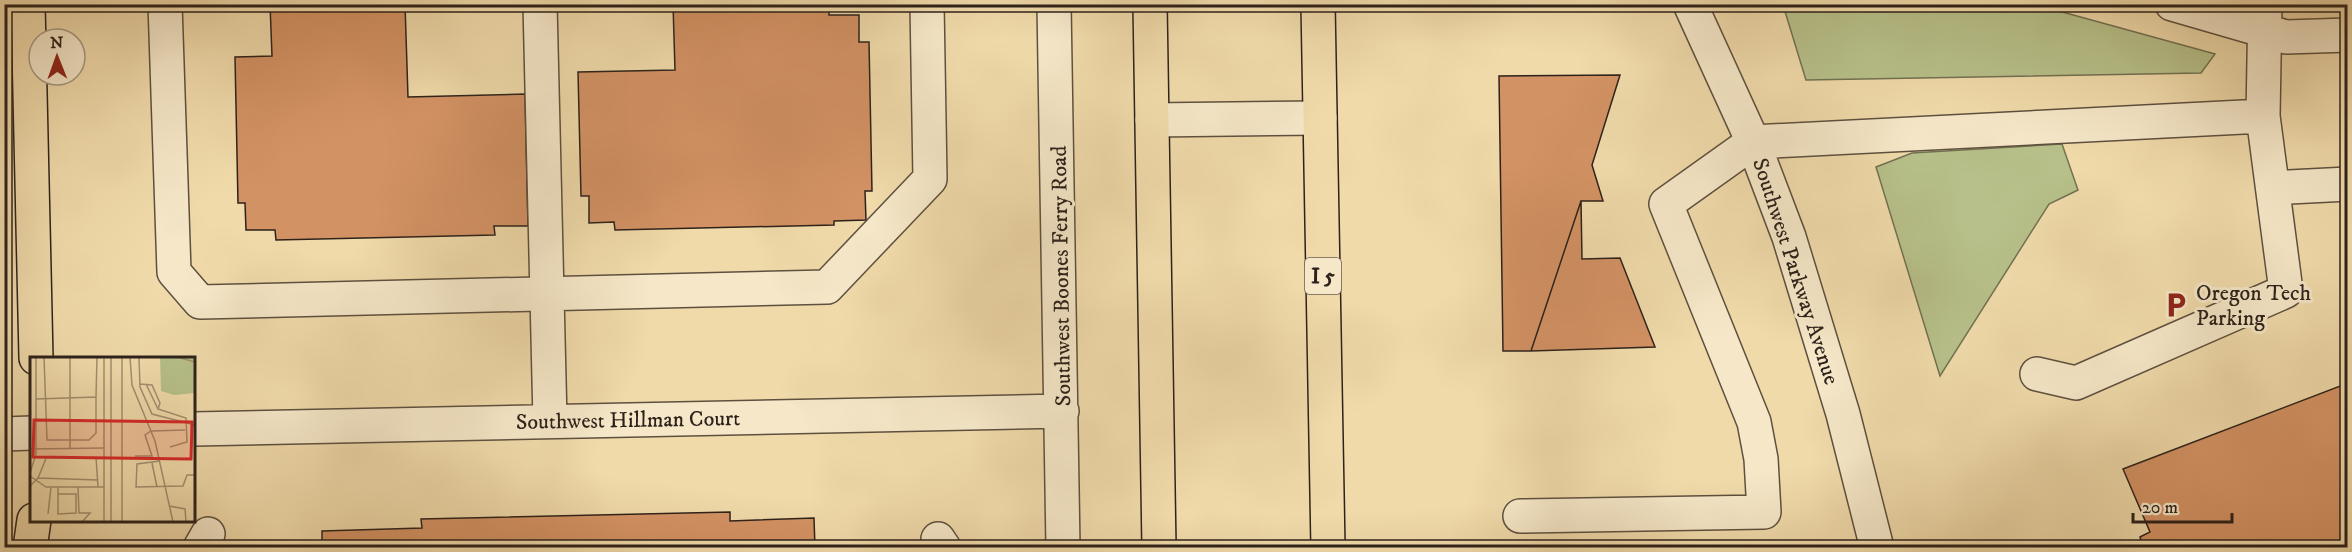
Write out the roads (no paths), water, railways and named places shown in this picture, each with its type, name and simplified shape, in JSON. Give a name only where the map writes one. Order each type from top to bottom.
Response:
[{"type":"main road","points":[[28,4],[36,357]]},
{"type":"main road","points":[[1150,4],[1160,548]]},
{"type":"main road","name":"I 5","points":[[1318,4],[1328,548]]},
{"type":"main road","points":[[30,548],[34,522]]},
{"type":"street","points":[[165,4],[174,272],[200,302],[827,287],[930,179],[927,4]]},
{"type":"street","points":[[540,4],[550,421]]},
{"type":"street","name":"Southwest Boones Ferry Road","points":[[1054,4],[1064,548]]},
{"type":"street","name":"Southwest Parkway Avenue","points":[[1690,4],[1753,142],[1790,237],[1843,414],[1877,548]]},
{"type":"street","points":[[2172,4],[2265,17],[2286,37],[2348,35]]},
{"type":"street","points":[[2037,374],[2076,383],[2286,291],[2263,116],[2265,17]]},
{"type":"street","points":[[1520,516],[1764,512],[1761,459],[1754,422],[1666,204],[1753,142],[2263,116]]},
{"type":"street","points":[[1152,120],[1320,118]]},
{"type":"street","points":[[2274,190],[2348,184]]},
{"type":"street","name":"Southwest Hillman Court","points":[[195,429],[1062,411]]},
{"type":"street","points":[[4,434],[30,433]]},
{"type":"place","name":"Oregon Tech Parking","points":[[2176,305]]}]
